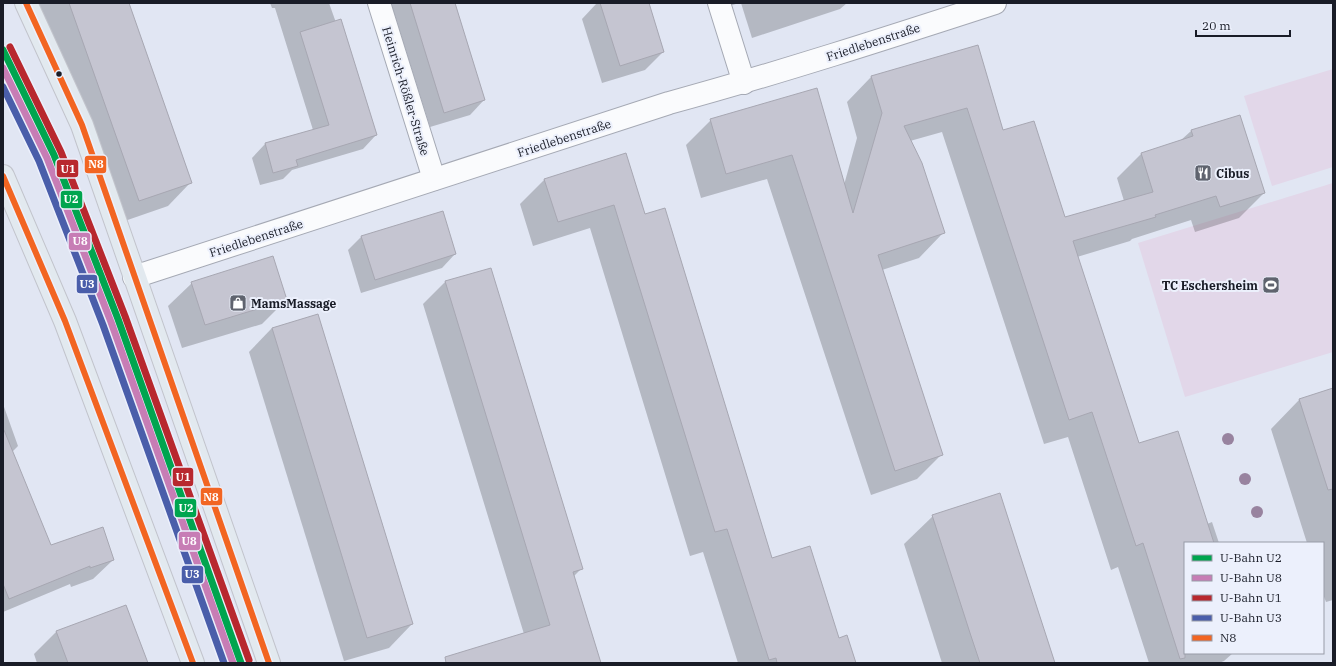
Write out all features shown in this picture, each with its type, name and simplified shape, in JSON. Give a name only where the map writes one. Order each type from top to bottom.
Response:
[{"type":"main road","points":[[26,3],[82,125],[269,663]]},
{"type":"main road","points":[[3,176],[65,321],[193,663]]},
{"type":"street","name":"Heinrich-Rößler-Straße","points":[[379,3],[434,179]]},
{"type":"street","points":[[719,3],[744,83]]},
{"type":"street","name":"Friedlebenstraße","points":[[134,277],[669,103],[744,83],[995,3]]},
{"type":"shaded area","points":[[1333,69],[1333,167],[1272,186],[1244,96]]},
{"type":"shaded area","points":[[1333,183],[1333,352],[1185,397],[1138,243]]},
{"type":"building","points":[[69,3],[129,3],[192,183],[139,201]]},
{"type":"building","points":[[410,3],[455,3],[485,100],[444,113]]},
{"type":"building","points":[[600,3],[649,3],[664,52],[620,66]]},
{"type":"building","points":[[341,19],[377,135],[296,160],[298,166],[273,173],[265,143],[329,125],[300,32]]},
{"type":"building","points":[[978,45],[1003,130],[1034,121],[1065,217],[1153,192],[1141,153],[1193,136],[1191,130],[1240,115],[1265,193],[1220,207],[1216,196],[1155,215],[1156,217],[1073,241],[1139,443],[1178,431],[1214,542],[1184,542],[1185,658],[1180,659],[1143,543],[1136,546],[1092,412],[1069,420],[967,108],[904,126],[922,163],[945,233],[878,255],[943,455],[895,471],[792,155],[726,174],[710,119],[817,88],[853,213],[882,113],[871,76]]},
{"type":"building","points":[[626,153],[645,214],[665,208],[772,558],[810,546],[839,638],[847,635],[856,663],[777,663],[776,658],[769,660],[727,529],[715,532],[614,205],[558,222],[544,179]]},
{"type":"building","points":[[443,211],[456,254],[375,280],[361,236]]},
{"type":"building","points":[[273,256],[287,300],[205,325],[191,282]]},
{"type":"building","points":[[491,268],[583,569],[573,572],[601,663],[446,663],[445,657],[550,625],[445,281]]},
{"type":"building","points":[[318,314],[413,624],[367,638],[272,328]]},
{"type":"building","points":[[1333,388],[1333,489],[1328,490],[1299,399]]},
{"type":"building","points":[[3,430],[51,545],[103,527],[114,560],[90,568],[90,566],[9,599],[3,584]]},
{"type":"building","points":[[1000,493],[1055,663],[980,663],[970,633],[932,515]]},
{"type":"building","points":[[126,605],[148,663],[68,663],[56,631]]},
{"type":"metro line","name":"U1","points":[[10,47],[61,152],[125,316],[249,660]]},
{"type":"metro line","name":"U2","points":[[3,50],[54,155],[118,319],[241,663]]},
{"type":"metro line","name":"U8","points":[[3,68],[47,158],[111,322],[233,663]]},
{"type":"metro line","name":"U3","points":[[3,87],[39,161],[103,325],[224,663]]},
{"type":"transit line","name":"N8","points":[[26,3],[82,125],[269,663]]},
{"type":"transit line","name":"N8","points":[[3,176],[65,321],[193,663]]},
{"type":"place","name":"Cibus","points":[[1203,173]]},
{"type":"place","name":"TC Eschersheim","points":[[1271,285]]},
{"type":"place","name":"MamsMassage","points":[[238,303]]}]
